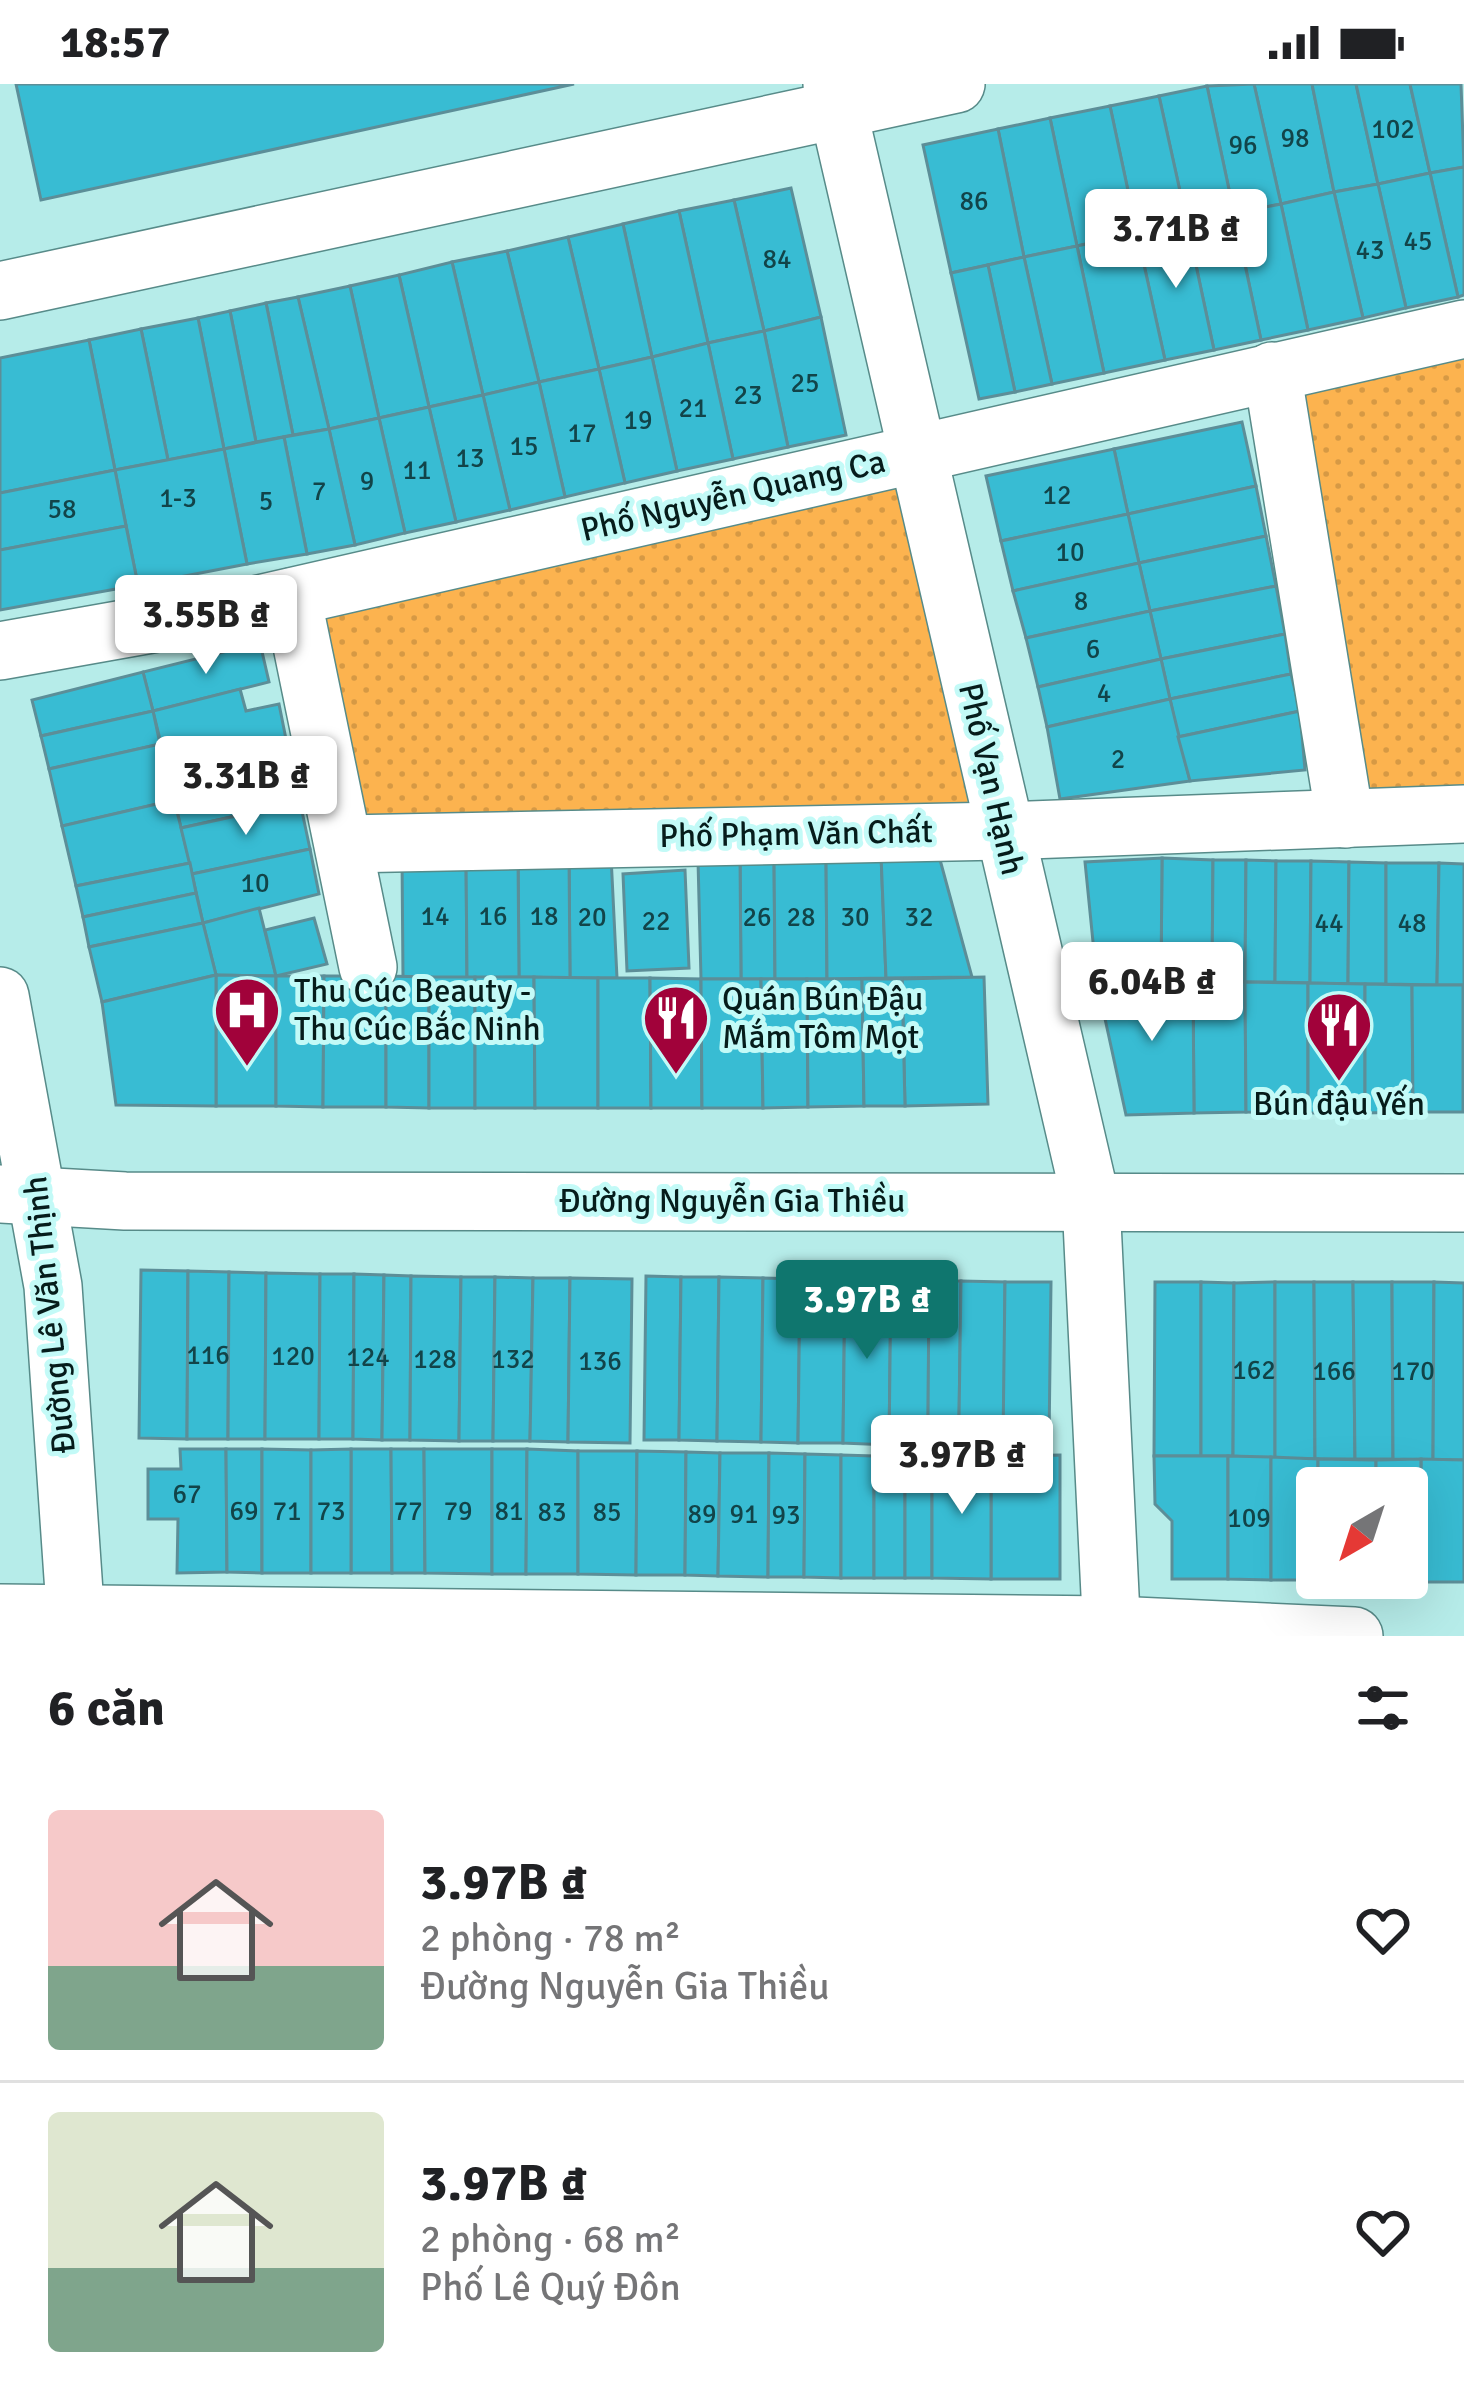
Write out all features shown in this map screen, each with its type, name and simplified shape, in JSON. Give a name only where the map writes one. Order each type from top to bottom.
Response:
[{"type":"street","points":[[0,292],[835,97],[956,84]]},
{"type":"street","name":"Phố Vạn Hạnh","points":[[835,97],[1091,1202],[1112,1630]]},
{"type":"street","name":"Phố Nguyễn Quang Ca","points":[[0,651],[292,597],[1464,328]]},
{"type":"street","points":[[1273,371],[1345,819]]},
{"type":"street","points":[[292,597],[368,967]]},
{"type":"street","name":"Phố Phạm Văn Chất","points":[[344,844],[1002,831],[1464,814]]},
{"type":"street","name":"Đường Lê Văn Thịnh","points":[[0,996],[20,1194],[53,1288],[77,1624]]},
{"type":"street","name":"Đường Nguyễn Gia Thiều","points":[[20,1194],[125,1201],[1464,1203]]},
{"type":"street","points":[[0,1613],[77,1624],[1112,1630],[1354,1636]]},
{"type":"shaded area","points":[[1464,345],[1464,797],[1361,800],[1294,383]]},
{"type":"shaded area","points":[[891,464],[972,794],[956,821],[367,825],[310,600]]},
{"type":"building","points":[[16,84],[574,84],[41,200]]},
{"type":"building","points":[[1254,84],[1312,84],[1334,192],[1281,204]]},
{"type":"building","points":[[1254,84],[1281,204],[1234,213],[1207,86]]},
{"type":"building","points":[[1312,84],[1356,84],[1378,184],[1334,192]]},
{"type":"building","points":[[1356,84],[1410,84],[1430,173],[1378,184]]},
{"type":"building","points":[[1410,84],[1461,84],[1464,167],[1430,173]]},
{"type":"building","points":[[1207,86],[1234,213],[1187,223],[1159,96]]},
{"type":"building","points":[[1159,96],[1187,223],[1137,233],[1110,106]]},
{"type":"building","points":[[1110,106],[1137,233],[1077,246],[1050,118]]},
{"type":"building","points":[[1050,118],[1077,246],[1024,257],[998,129]]},
{"type":"building","points":[[998,129],[1024,257],[951,273],[923,145]]},
{"type":"building","points":[[1464,167],[1464,295],[1458,297],[1430,173]]},
{"type":"building","points":[[1430,173],[1458,297],[1406,308],[1378,184]]},
{"type":"building","points":[[1378,184],[1406,308],[1363,318],[1334,192]]},
{"type":"building","points":[[791,188],[821,317],[764,331],[734,200]]},
{"type":"building","points":[[1334,192],[1363,318],[1308,330],[1281,204]]},
{"type":"building","points":[[734,200],[764,331],[708,343],[679,211]]},
{"type":"building","points":[[1281,204],[1308,330],[1261,340],[1234,213]]},
{"type":"building","points":[[679,211],[708,343],[652,357],[623,224]]},
{"type":"building","points":[[1234,213],[1261,340],[1214,350],[1187,223]]},
{"type":"building","points":[[1187,223],[1214,350],[1165,360],[1137,233]]},
{"type":"building","points":[[623,224],[652,357],[599,369],[568,237]]},
{"type":"building","points":[[1137,233],[1165,360],[1104,373],[1077,246]]},
{"type":"building","points":[[568,237],[599,369],[539,382],[507,251]]},
{"type":"building","points":[[1077,246],[1104,373],[1052,384],[1024,257]]},
{"type":"building","points":[[507,251],[539,382],[483,395],[452,262]]},
{"type":"building","points":[[1024,257],[1052,384],[1015,392],[988,265]]},
{"type":"building","points":[[452,262],[483,395],[429,407],[399,275]]},
{"type":"building","points":[[988,265],[1015,392],[979,399],[951,273]]},
{"type":"building","points":[[399,275],[429,407],[379,418],[350,286]]},
{"type":"building","points":[[350,286],[379,418],[329,429],[298,297]]},
{"type":"building","points":[[298,297],[329,429],[293,435],[266,303]]},
{"type":"building","points":[[266,303],[293,435],[256,442],[230,311]]},
{"type":"building","points":[[230,311],[256,442],[224,449],[198,318]]},
{"type":"building","points":[[821,317],[846,435],[788,447],[764,331]]},
{"type":"building","points":[[198,318],[224,449],[168,460],[141,329]]},
{"type":"building","points":[[141,329],[168,460],[115,470],[89,340]]},
{"type":"building","points":[[764,331],[788,447],[733,459],[708,343]]},
{"type":"building","points":[[89,340],[115,470],[0,493],[0,358]]},
{"type":"building","points":[[708,343],[733,459],[677,471],[652,357]]},
{"type":"building","points":[[652,357],[677,471],[625,483],[599,369]]},
{"type":"building","points":[[599,369],[625,483],[565,497],[539,382]]},
{"type":"building","points":[[539,382],[565,497],[510,510],[483,395]]},
{"type":"building","points":[[483,395],[510,510],[456,522],[429,407]]},
{"type":"building","points":[[429,407],[456,522],[405,533],[379,418]]},
{"type":"building","points":[[379,418],[405,533],[355,545],[329,429]]},
{"type":"building","points":[[1242,422],[1256,486],[1128,514],[1114,449]]},
{"type":"building","points":[[329,429],[355,545],[307,554],[284,437]]},
{"type":"building","points":[[284,437],[307,554],[247,564],[224,449]]},
{"type":"building","points":[[224,449],[247,564],[138,585],[115,470]]},
{"type":"building","points":[[1114,449],[1128,514],[1001,541],[986,476]]},
{"type":"building","points":[[115,470],[126,526],[0,550],[0,493]]},
{"type":"building","points":[[1256,486],[1266,536],[1139,563],[1128,514]]},
{"type":"building","points":[[1128,514],[1139,563],[1013,591],[1001,541]]},
{"type":"building","points":[[126,526],[138,585],[0,610],[0,550]]},
{"type":"building","points":[[1266,536],[1276,586],[1150,611],[1139,563]]},
{"type":"building","points":[[1139,563],[1150,611],[1026,638],[1013,591]]},
{"type":"building","points":[[1276,586],[1285,634],[1161,659],[1150,611]]},
{"type":"building","points":[[1150,611],[1161,659],[1038,687],[1026,638]]},
{"type":"building","points":[[1285,634],[1291,674],[1170,699],[1161,659]]},
{"type":"building","points":[[260,643],[269,682],[153,711],[143,672]]},
{"type":"building","points":[[1161,659],[1170,699],[1047,727],[1038,687]]},
{"type":"building","points":[[143,672],[153,711],[41,736],[32,700]]},
{"type":"building","points":[[1291,674],[1300,711],[1178,737],[1170,699]]},
{"type":"building","points":[[240,689],[246,711],[279,704],[289,754],[170,780],[153,711]]},
{"type":"building","points":[[1170,699],[1190,781],[1060,799],[1047,727]]},
{"type":"building","points":[[153,711],[160,744],[49,769],[41,736]]},
{"type":"building","points":[[1300,711],[1305,770],[1190,781],[1178,737]]},
{"type":"building","points":[[160,744],[174,800],[62,826],[49,769]]},
{"type":"building","points":[[289,754],[300,802],[181,828],[170,780]]},
{"type":"building","points":[[174,800],[190,863],[76,886],[62,826]]},
{"type":"building","points":[[300,802],[310,849],[192,874],[181,828]]},
{"type":"building","points":[[310,849],[319,894],[203,923],[192,874]]},
{"type":"building","points":[[569,855],[611,856],[617,978],[570,978]]},
{"type":"building","points":[[569,855],[570,978],[519,977],[518,856]]},
{"type":"building","points":[[774,855],[775,979],[741,979],[740,856]]},
{"type":"building","points":[[774,855],[826,856],[827,979],[775,979]]},
{"type":"building","points":[[881,855],[886,978],[827,979],[826,856]]},
{"type":"building","points":[[881,855],[939,856],[972,977],[886,978]]},
{"type":"building","points":[[402,856],[466,856],[467,978],[403,977]]},
{"type":"building","points":[[466,856],[518,856],[519,977],[467,978]]},
{"type":"building","points":[[740,856],[741,979],[701,979],[698,860]]},
{"type":"building","points":[[1162,858],[1213,860],[1212,981],[1161,981]]},
{"type":"building","points":[[1162,858],[1161,981],[1097,982],[1085,862]]},
{"type":"building","points":[[1213,860],[1246,860],[1245,982],[1212,981]]},
{"type":"building","points":[[1246,860],[1276,861],[1275,982],[1245,982]]},
{"type":"building","points":[[1276,861],[1311,861],[1310,983],[1275,982]]},
{"type":"building","points":[[1311,861],[1349,862],[1348,984],[1310,983]]},
{"type":"building","points":[[1349,862],[1386,863],[1386,984],[1348,984]]},
{"type":"building","points":[[190,863],[196,893],[83,917],[76,886]]},
{"type":"building","points":[[1386,863],[1439,863],[1437,985],[1386,984]]},
{"type":"building","points":[[1439,863],[1464,864],[1464,985],[1437,985]]},
{"type":"building","points":[[685,870],[689,968],[627,971],[623,874]]},
{"type":"building","points":[[196,893],[203,923],[89,947],[83,917]]},
{"type":"building","points":[[259,908],[276,976],[216,975],[203,923]]},
{"type":"building","points":[[314,918],[327,964],[276,976],[265,930]]},
{"type":"building","points":[[203,923],[216,975],[102,1002],[89,947]]},
{"type":"building","points":[[216,975],[276,976],[276,1106],[216,1106]]},
{"type":"building","points":[[216,975],[216,1106],[116,1105],[102,1002]]},
{"type":"building","points":[[276,976],[324,976],[323,1107],[276,1106]]},
{"type":"building","points":[[324,976],[386,976],[386,1107],[323,1107]]},
{"type":"building","points":[[386,976],[429,977],[429,1108],[386,1107]]},
{"type":"building","points":[[429,977],[475,977],[475,1108],[429,1108]]},
{"type":"building","points":[[475,977],[534,977],[535,1108],[475,1108]]},
{"type":"building","points":[[534,977],[598,978],[598,1108],[535,1108]]},
{"type":"building","points":[[984,977],[988,1104],[905,1106],[902,979]]},
{"type":"building","points":[[598,978],[650,978],[651,1108],[598,1108]]},
{"type":"building","points":[[650,978],[701,979],[702,1108],[651,1108]]},
{"type":"building","points":[[701,979],[761,979],[763,1108],[702,1108]]},
{"type":"building","points":[[761,979],[807,979],[808,1107],[763,1108]]},
{"type":"building","points":[[807,979],[862,979],[864,1106],[808,1107]]},
{"type":"building","points":[[862,979],[902,979],[905,1106],[864,1106]]},
{"type":"building","points":[[1193,981],[1245,982],[1246,1112],[1194,1113]]},
{"type":"building","points":[[1193,981],[1194,1113],[1126,1115],[1097,982]]},
{"type":"building","points":[[1245,982],[1308,983],[1308,1113],[1246,1112]]},
{"type":"building","points":[[1308,983],[1365,984],[1365,1113],[1308,1113]]},
{"type":"building","points":[[1365,984],[1412,985],[1413,1112],[1365,1113]]},
{"type":"building","points":[[1412,985],[1463,985],[1463,1112],[1413,1112]]},
{"type":"building","points":[[141,1270],[188,1271],[187,1439],[139,1438]]},
{"type":"building","points":[[188,1271],[229,1272],[228,1439],[187,1439]]},
{"type":"building","points":[[229,1272],[266,1273],[265,1439],[228,1439]]},
{"type":"building","points":[[266,1273],[320,1274],[319,1439],[265,1439]]},
{"type":"building","points":[[320,1274],[354,1274],[353,1439],[319,1439]]},
{"type":"building","points":[[354,1274],[384,1275],[382,1440],[353,1439]]},
{"type":"building","points":[[384,1275],[411,1276],[410,1440],[382,1440]]},
{"type":"building","points":[[411,1276],[461,1277],[459,1441],[410,1440]]},
{"type":"building","points":[[646,1276],[681,1277],[679,1440],[644,1440]]},
{"type":"building","points":[[461,1277],[495,1277],[493,1441],[459,1441]]},
{"type":"building","points":[[495,1277],[533,1278],[530,1441],[493,1441]]},
{"type":"building","points":[[681,1277],[719,1277],[717,1441],[679,1440]]},
{"type":"building","points":[[719,1277],[763,1278],[761,1442],[717,1441]]},
{"type":"building","points":[[533,1278],[570,1278],[568,1442],[530,1441]]},
{"type":"building","points":[[570,1278],[632,1279],[630,1443],[568,1442]]},
{"type":"building","points":[[763,1278],[800,1279],[798,1443],[761,1442]]},
{"type":"building","points":[[800,1279],[845,1279],[843,1443],[798,1443]]},
{"type":"building","points":[[845,1279],[891,1280],[889,1445],[843,1443]]},
{"type":"building","points":[[891,1280],[929,1281],[928,1445],[889,1445]]},
{"type":"building","points":[[929,1281],[961,1281],[959,1419],[928,1419]]},
{"type":"building","points":[[961,1281],[1005,1282],[1004,1420],[959,1419]]},
{"type":"building","points":[[1005,1282],[1051,1282],[1049,1443],[1003,1442]]},
{"type":"building","points":[[1155,1282],[1201,1282],[1201,1456],[1154,1456]]},
{"type":"building","points":[[1201,1282],[1234,1283],[1233,1456],[1201,1456]]},
{"type":"building","points":[[1275,1282],[1275,1459],[1233,1456],[1234,1283]]},
{"type":"building","points":[[1275,1282],[1314,1282],[1315,1459],[1275,1459]]},
{"type":"building","points":[[1314,1282],[1353,1282],[1355,1459],[1315,1459]]},
{"type":"building","points":[[1353,1282],[1392,1282],[1393,1459],[1355,1459]]},
{"type":"building","points":[[1392,1282],[1434,1282],[1433,1460],[1393,1459]]},
{"type":"building","points":[[1434,1282],[1464,1283],[1464,1460],[1433,1460]]},
{"type":"building","points":[[180,1449],[226,1449],[227,1572],[177,1573],[178,1519],[148,1519],[148,1469],[181,1469]]},
{"type":"building","points":[[226,1449],[262,1449],[262,1573],[227,1572]]},
{"type":"building","points":[[262,1449],[311,1450],[311,1573],[262,1573]]},
{"type":"building","points":[[351,1449],[391,1449],[392,1573],[351,1573]]},
{"type":"building","points":[[351,1449],[351,1573],[311,1573],[311,1450]]},
{"type":"building","points":[[391,1449],[424,1449],[425,1573],[392,1573]]},
{"type":"building","points":[[424,1449],[492,1449],[492,1574],[425,1573]]},
{"type":"building","points":[[492,1449],[527,1449],[526,1574],[492,1574]]},
{"type":"building","points":[[527,1449],[578,1451],[578,1574],[526,1574]]},
{"type":"building","points":[[578,1451],[637,1451],[636,1575],[578,1574]]},
{"type":"building","points":[[637,1451],[686,1452],[685,1575],[636,1575]]},
{"type":"building","points":[[686,1452],[720,1453],[718,1576],[685,1575]]},
{"type":"building","points":[[720,1453],[769,1453],[768,1577],[718,1576]]},
{"type":"building","points":[[769,1453],[805,1454],[804,1577],[768,1577]]},
{"type":"building","points":[[805,1454],[841,1455],[841,1578],[804,1577]]},
{"type":"building","points":[[841,1455],[874,1456],[874,1578],[841,1578]]},
{"type":"building","points":[[1060,1455],[1060,1579],[991,1579],[991,1456]]},
{"type":"building","points":[[874,1456],[905,1456],[905,1578],[874,1578]]},
{"type":"building","points":[[905,1456],[932,1456],[932,1578],[905,1578]]},
{"type":"building","points":[[932,1456],[991,1456],[991,1579],[932,1578]]},
{"type":"building","points":[[1154,1456],[1228,1456],[1228,1579],[1172,1579],[1172,1521],[1155,1504]]},
{"type":"building","points":[[1228,1456],[1271,1457],[1271,1580],[1228,1579]]},
{"type":"building","points":[[1271,1457],[1318,1459],[1318,1467],[1296,1467],[1296,1580],[1271,1580]]},
{"type":"building","points":[[1318,1459],[1376,1460],[1376,1467],[1318,1467]]},
{"type":"building","points":[[1421,1459],[1464,1460],[1464,1582],[1428,1582],[1428,1467],[1421,1467]]},
{"type":"building","points":[[1421,1459],[1421,1467],[1376,1467],[1376,1460]]},
{"type":"place","name":"Thu Cúc Beauty - Thu Cúc Bắc Ninh","points":[[247,1069]]},
{"type":"place","name":"Quán Bún Đậu Mắm Tôm Mọt","points":[[676,1077]]},
{"type":"place","name":"Bún đậu Yến","points":[[1339,1084]]}]
